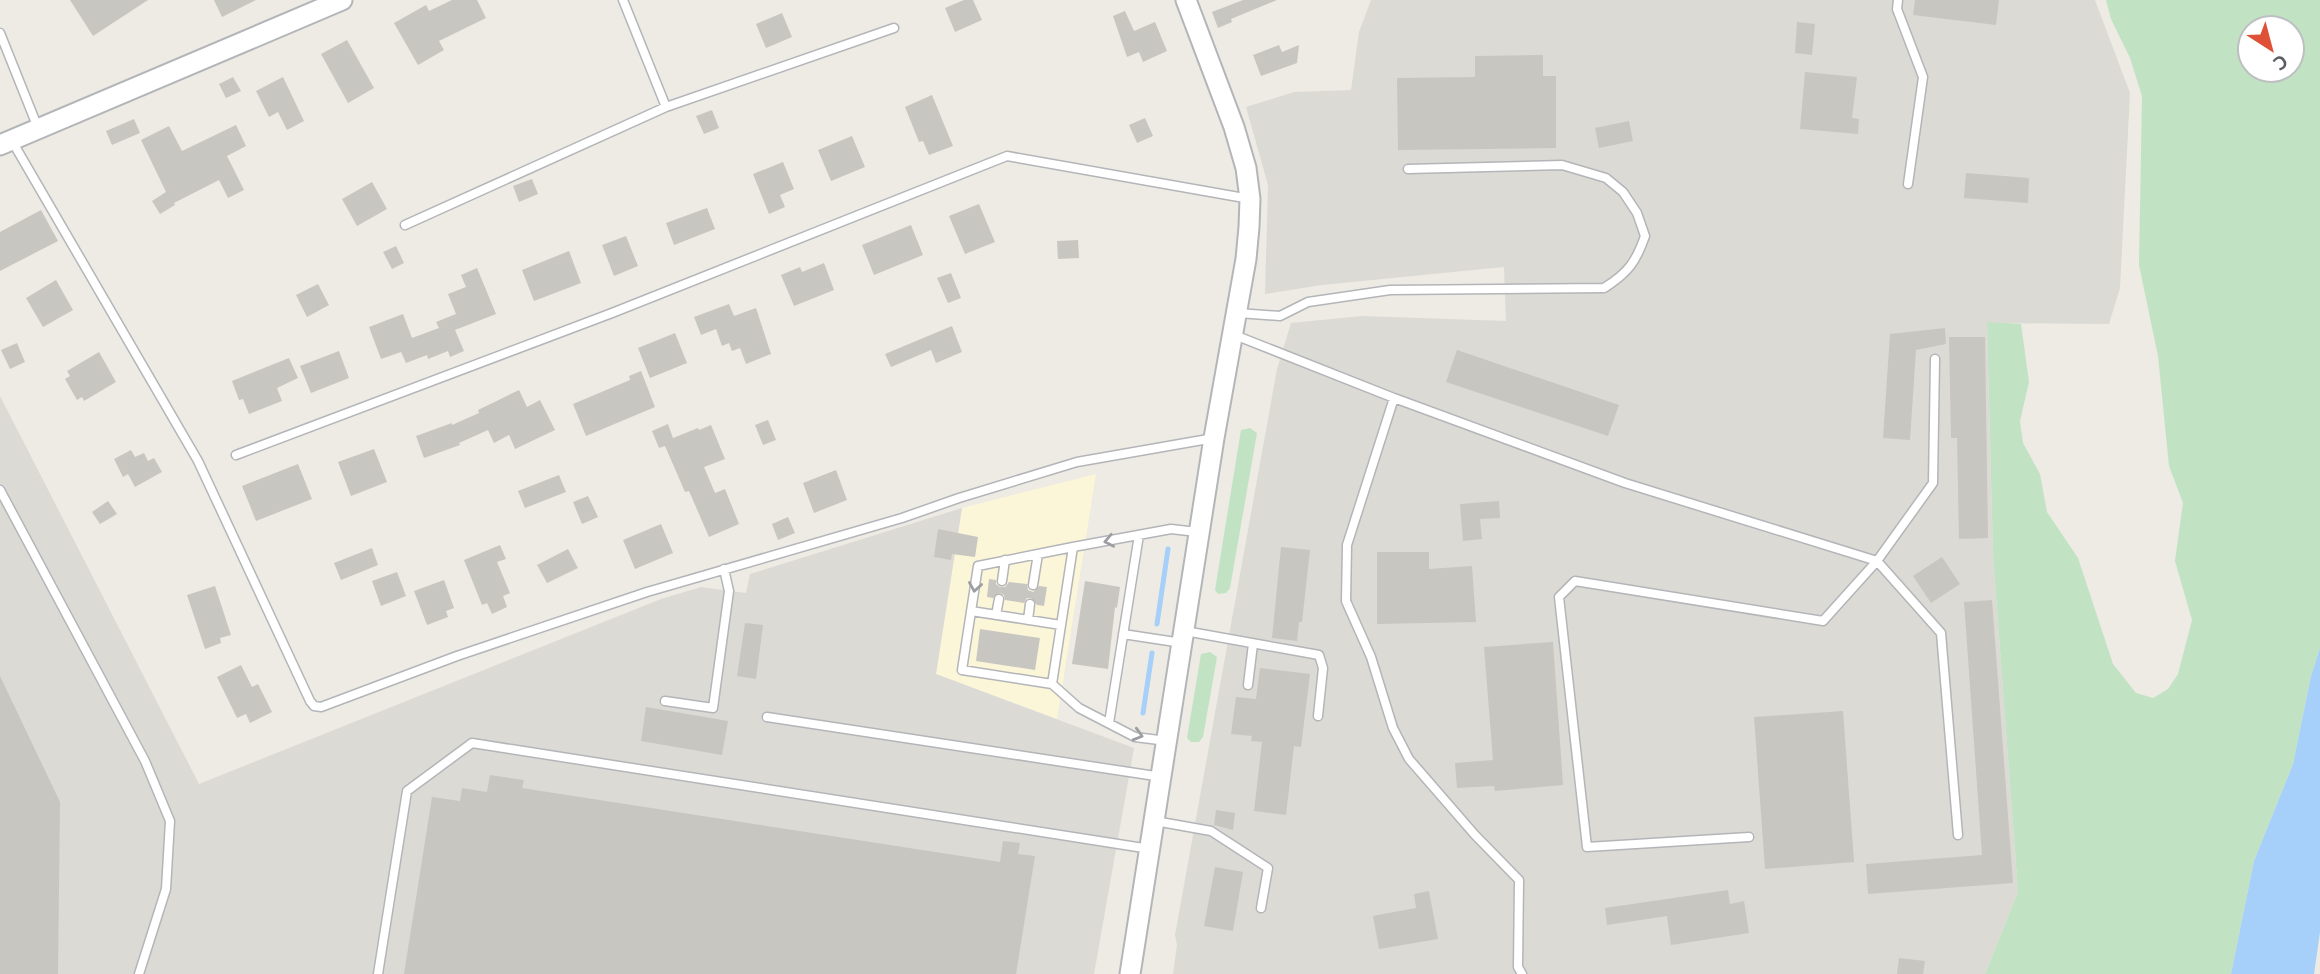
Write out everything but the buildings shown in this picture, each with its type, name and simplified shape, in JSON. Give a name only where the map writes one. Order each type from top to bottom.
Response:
[{"type":"street","points":[[6,143],[342,0]]},
{"type":"street","points":[[1130,974],[1214,438],[1246,259],[1250,200],[1246,167],[1234,127],[1186,0]]},
{"type":"lane","points":[[622,0],[666,107]]},
{"type":"lane","points":[[1898,0],[1897,9],[1923,77],[1908,184]]},
{"type":"lane","points":[[405,225],[666,107],[894,28]]},
{"type":"lane","points":[[0,33],[38,128]]},
{"type":"lane","points":[[6,143],[198,461],[314,706],[328,705],[470,651],[647,592],[902,518],[1077,462],[1214,438]]},
{"type":"lane","points":[[236,454],[612,313],[1007,156],[1250,200]]},
{"type":"lane","points":[[1236,312],[1280,316],[1308,302],[1390,290],[1604,288],[1621,278],[1636,260],[1645,236],[1637,213],[1623,192],[1606,178],[1562,164],[1408,169]]},
{"type":"lane","points":[[1232,334],[1394,398],[1625,482],[1877,561],[1941,633],[1958,835]]},
{"type":"lane","points":[[1749,837],[1587,847],[1559,597],[1575,581],[1823,621],[1877,561],[1933,483],[1935,359]]},
{"type":"lane","points":[[1394,398],[1347,545],[1346,601],[1371,657],[1393,728],[1409,759],[1475,835],[1519,880],[1518,967],[1522,974]]},
{"type":"lane","points":[[0,490],[145,761],[170,821],[166,888],[139,974]]},
{"type":"lane","points":[[1167,741],[1135,737],[1079,708],[1052,684],[962,670],[978,566],[1171,528],[1200,533]]},
{"type":"lane","points":[[1109,723],[1139,535]]},
{"type":"lane","points":[[1052,684],[1073,547]]},
{"type":"lane","points":[[1033,585],[1038,554]]},
{"type":"lane","points":[[1002,581],[1005,560]]},
{"type":"lane","points":[[666,701],[713,708],[729,591],[724,569]]},
{"type":"lane","points":[[996,615],[999,599]]},
{"type":"lane","points":[[1027,620],[1030,604]]},
{"type":"lane","points":[[971,611],[1061,625]]},
{"type":"lane","points":[[1123,634],[1254,644],[1319,655],[1324,668],[1318,716]]},
{"type":"lane","points":[[1248,685],[1254,644]]},
{"type":"lane","points":[[766,717],[1162,777]]},
{"type":"lane","points":[[378,974],[407,791],[472,743],[1150,849]]},
{"type":"lane","points":[[1155,821],[1211,831],[1268,868],[1261,908]]},
{"type":"shaded area","points":[[1371,0],[2095,0],[2130,93],[2120,288],[2109,324],[1987,323],[1993,556],[2018,892],[1985,974],[1173,974],[1177,945],[1175,935],[1277,369],[1291,323],[1362,316],[1506,321],[1504,267],[1322,285],[1265,294],[1268,185],[1246,107],[1294,92],[1351,90],[1359,32]]},
{"type":"shaded area","points":[[0,396],[199,784],[661,599],[701,587],[746,593],[750,574],[962,508],[936,674],[1134,748],[1094,974],[0,974]]},
{"type":"shaded area","points":[[1096,474],[1057,719],[936,674],[962,508]]},
{"type":"green space","points":[[2106,0],[2320,0],[2320,648],[2311,676],[2293,764],[2254,861],[2231,974],[1985,974],[2018,892],[1993,556],[1987,322],[2021,324],[2029,382],[2020,421],[2023,443],[2040,474],[2047,512],[2078,558],[2113,664],[2136,693],[2153,698],[2168,689],[2178,674],[2192,620],[2175,561],[2183,503],[2169,466],[2158,356],[2139,265],[2142,96],[2130,58],[2111,19]]},
{"type":"green space","points":[[1250,428],[1257,433],[1230,588],[1226,593],[1218,594],[1215,590],[1241,430]]},
{"type":"green space","points":[[1210,652],[1217,657],[1203,737],[1199,742],[1191,742],[1187,738],[1201,654]]},
{"type":"water","points":[[2320,648],[2320,932],[2314,974],[2231,974],[2254,861],[2293,764],[2311,676]]},
{"type":"waterway","points":[[1157,624],[1168,549]]},
{"type":"waterway","points":[[1143,713],[1152,653]]}]
